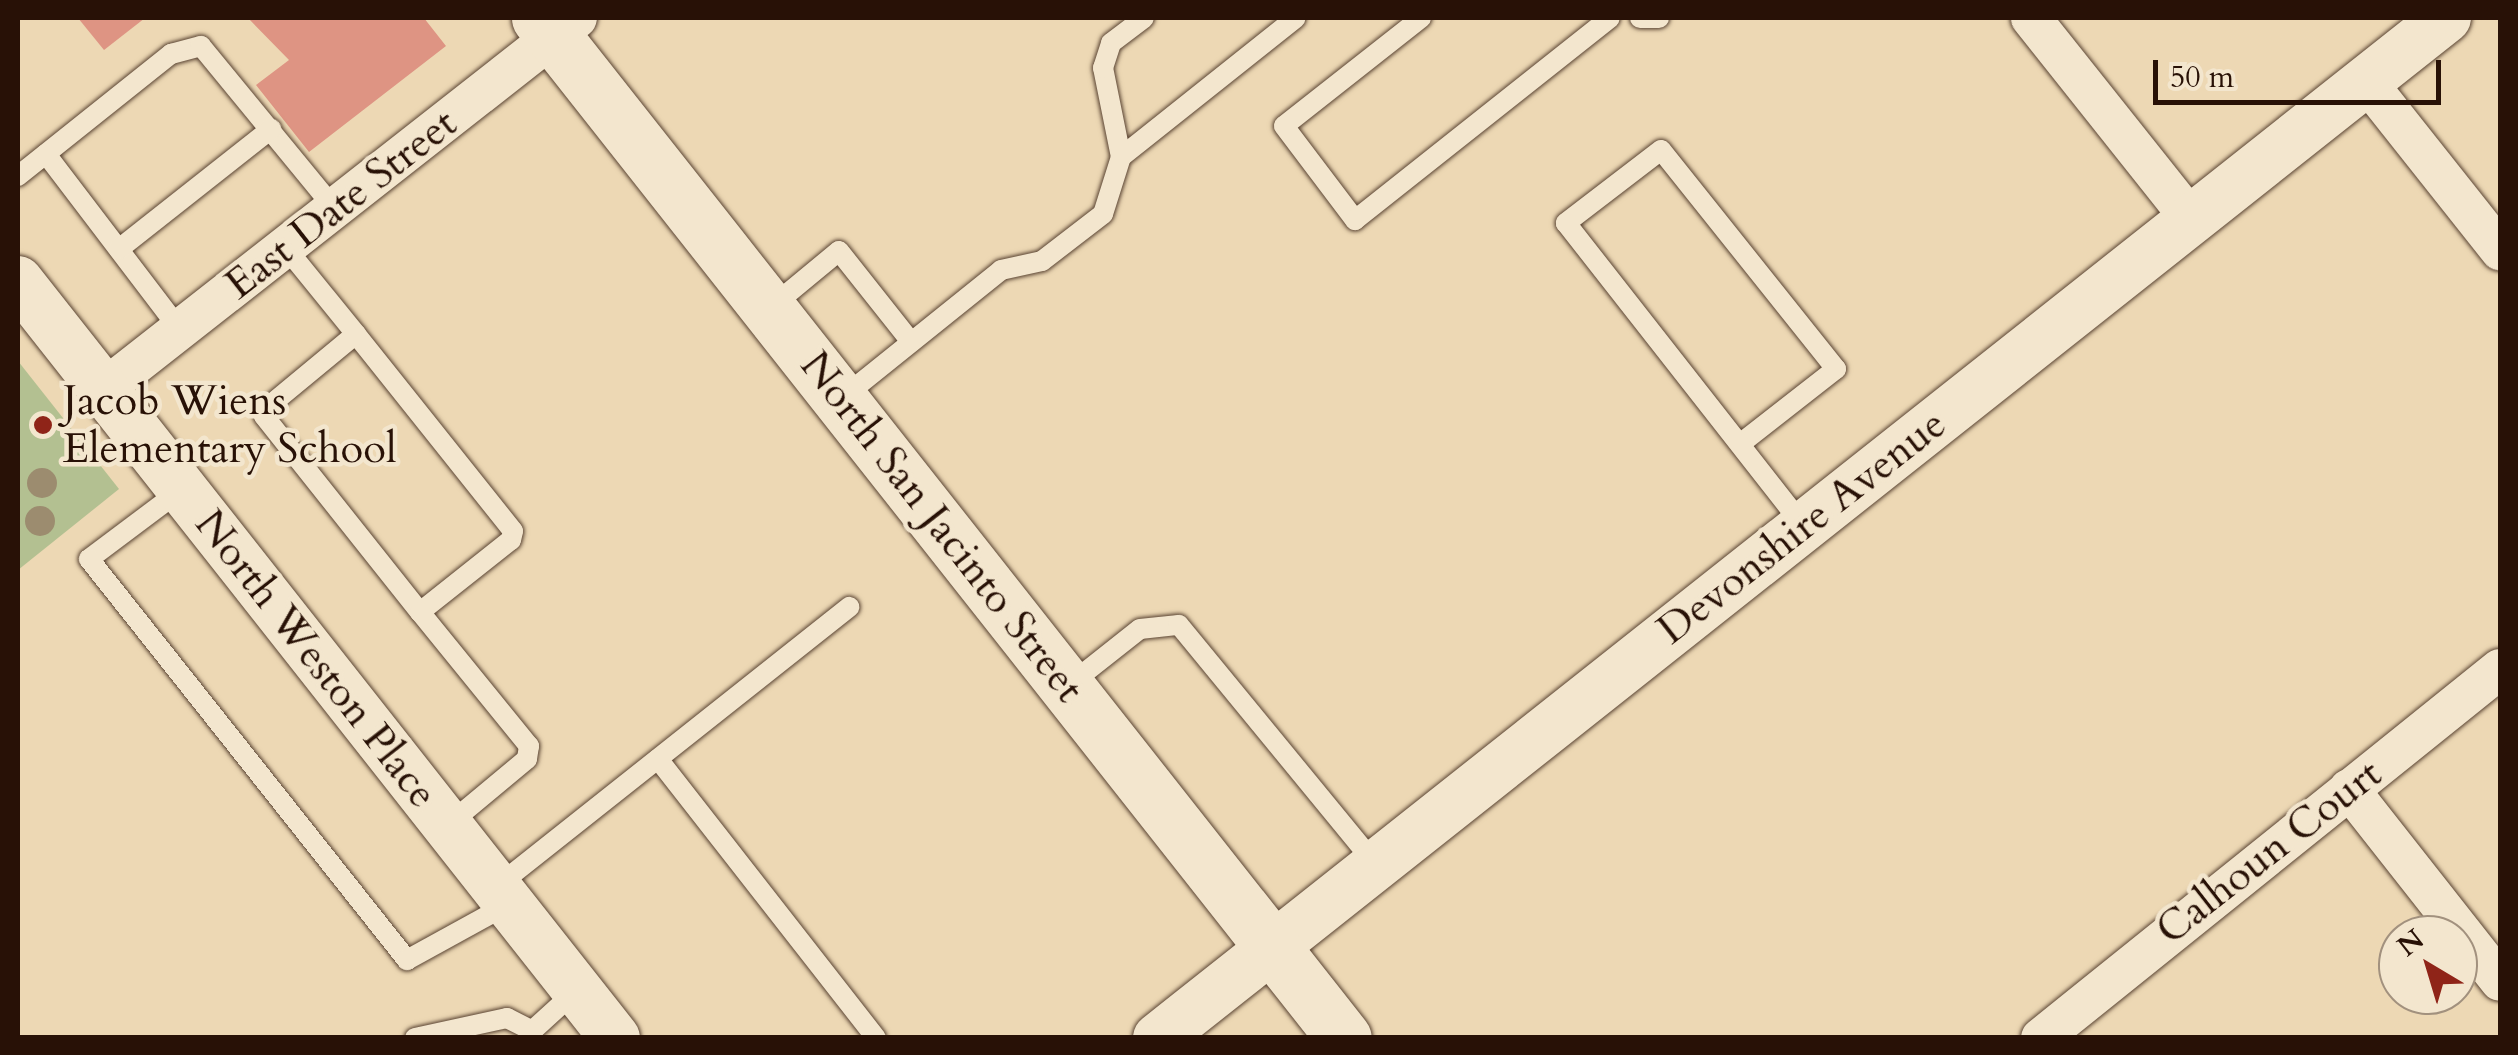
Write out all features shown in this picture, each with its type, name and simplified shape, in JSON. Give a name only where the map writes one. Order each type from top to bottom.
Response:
[{"type":"main road","name":"North San Jacinto Street","points":[[556,24],[769,309],[1344,1038]]},
{"type":"street","points":[[2031,18],[2192,219]]},
{"type":"street","name":"Devonshire Avenue","points":[[1158,1038],[2446,18]]},
{"type":"street","name":"East Date Street","points":[[104,389],[182,332],[556,24]]},
{"type":"street","points":[[2366,81],[2500,250]]},
{"type":"street","name":"North Weston Place","points":[[18,280],[614,1038]]},
{"type":"street","name":"Calhoun Court","points":[[2041,1038],[2500,669]]},
{"type":"street","points":[[2348,789],[2500,981]]},
{"type":"lane","points":[[841,400],[1001,270],[1042,262],[1103,214],[1121,157],[1103,68],[1111,43],[1144,18]]},
{"type":"lane","points":[[1121,157],[1296,18]]},
{"type":"lane","points":[[1422,18],[1284,126],[1355,220],[1610,18]]},
{"type":"lane","points":[[1640,18],[1659,18]]},
{"type":"lane","points":[[18,176],[188,46],[212,53],[334,209]]},
{"type":"lane","points":[[119,249],[271,129]]},
{"type":"lane","points":[[1740,444],[1836,369],[1661,150],[1566,223],[1804,526]]},
{"type":"lane","points":[[46,154],[182,332]]},
{"type":"lane","points":[[286,248],[512,531],[512,540],[420,612]]},
{"type":"lane","points":[[769,309],[839,251],[911,342]]},
{"type":"lane","points":[[356,334],[263,411],[530,754],[448,826]]},
{"type":"lane","points":[[182,488],[88,559],[406,960],[503,896],[658,759],[849,607]]},
{"type":"lane","points":[[1067,686],[1140,629],[1179,625],[1376,865]]},
{"type":"lane","points":[[658,759],[876,1038]]},
{"type":"lane","points":[[415,1038],[506,1018],[532,1034],[577,990]]},
{"type":"green space","name":"Jacob Wiens Elementary School","points":[[18,361],[119,489],[18,570]]},
{"type":"building","points":[[78,18],[145,18],[104,50]]},
{"type":"building","points":[[248,18],[424,18],[446,46],[309,152],[256,85],[289,60]]},
{"type":"place","name":"Jacob Wiens Elementary School","points":[[43,425]]}]
